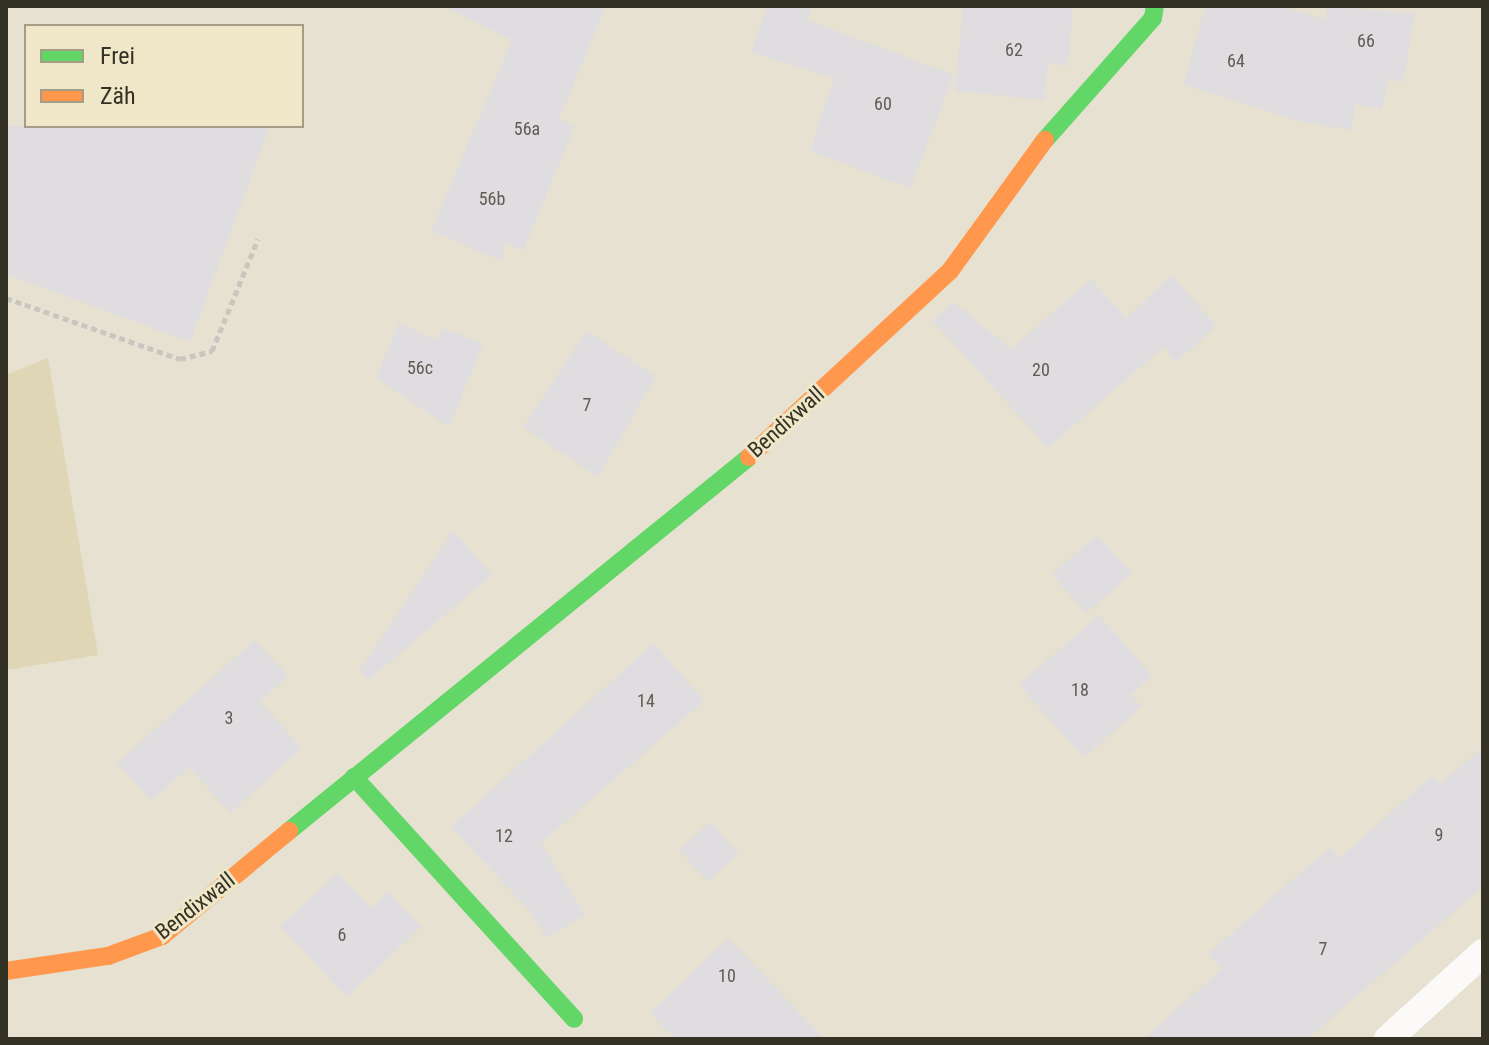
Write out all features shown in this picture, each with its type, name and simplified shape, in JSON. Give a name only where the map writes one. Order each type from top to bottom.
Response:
[{"type":"street","name":"Bendixwall","points":[[6,971],[108,956],[162,936],[759,449],[950,271],[1044,141],[1154,12]]},
{"type":"street","points":[[354,777],[574,1019]]},
{"type":"lane","points":[[1388,1039],[1483,953]]},
{"type":"path","points":[[6,298],[180,359],[212,351],[258,239]]},
{"type":"shaded area","points":[[48,358],[98,655],[6,670],[6,375]]},
{"type":"building","points":[[444,6],[606,6],[559,119],[575,126],[523,251],[507,243],[500,260],[431,231],[512,40]]},
{"type":"building","points":[[767,6],[812,6],[807,20],[954,75],[910,188],[810,151],[834,78],[751,52]]},
{"type":"building","points":[[963,6],[1073,6],[1068,66],[1048,63],[1044,100],[955,91]]},
{"type":"building","points":[[1205,6],[1282,6],[1325,20],[1328,6],[1415,14],[1403,83],[1388,78],[1382,110],[1355,104],[1351,130],[1303,122],[1184,85]]},
{"type":"building","points":[[6,126],[269,128],[190,342],[6,274]]},
{"type":"building","points":[[1172,275],[1216,326],[1176,362],[1163,347],[1048,448],[933,321],[953,302],[1011,349],[1091,279],[1126,318]]},
{"type":"building","points":[[399,323],[438,340],[443,328],[483,344],[449,427],[376,378]]},
{"type":"building","points":[[586,331],[656,376],[598,477],[523,427]]},
{"type":"building","points":[[453,530],[492,575],[368,680],[359,671]]},
{"type":"building","points":[[1097,535],[1132,573],[1086,613],[1052,574]]},
{"type":"building","points":[[1099,615],[1152,676],[1131,695],[1142,706],[1084,758],[1019,685]]},
{"type":"building","points":[[255,640],[288,676],[260,702],[302,748],[230,813],[189,767],[151,801],[117,763]]},
{"type":"building","points":[[654,643],[704,701],[541,843],[585,915],[547,938],[527,908],[451,827]]},
{"type":"building","points":[[1483,747],[1483,887],[1307,1039],[1143,1039],[1222,969],[1208,954],[1330,847],[1340,858],[1432,776],[1440,785]]},
{"type":"building","points":[[710,822],[739,854],[708,882],[679,850]]},
{"type":"building","points":[[338,873],[371,908],[388,892],[421,927],[347,997],[280,926]]},
{"type":"building","points":[[728,938],[825,1039],[675,1039],[650,1013]]},
{"type":"traffic: fast","points":[[1045,140],[1153,18],[1155,6]]},
{"type":"traffic: fast","points":[[289,831],[749,457]]},
{"type":"traffic: fast","points":[[354,777],[574,1019]]},
{"type":"traffic: slow","points":[[749,457],[950,271],[1045,140]]},
{"type":"traffic: slow","points":[[6,971],[108,956],[162,936],[289,831]]}]
